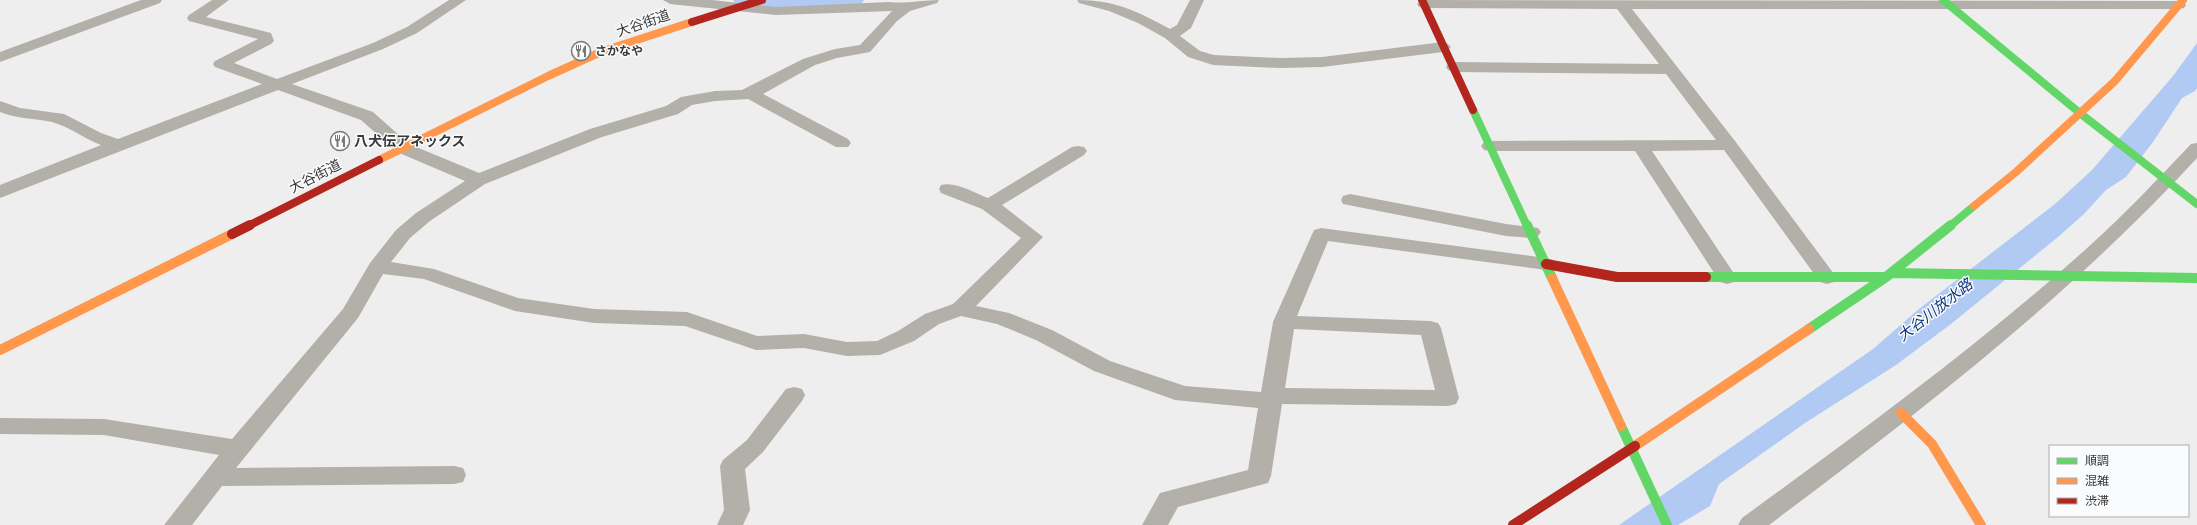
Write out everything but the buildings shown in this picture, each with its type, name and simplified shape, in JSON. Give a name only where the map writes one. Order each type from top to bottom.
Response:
[{"type":"street","points":[[0,57],[156,0]]},
{"type":"street","points":[[222,0],[194,18],[266,36],[266,42],[221,64],[343,106],[367,116],[403,148],[479,180]]},
{"type":"street","points":[[0,192],[53,169],[120,145],[412,30],[459,0]]},
{"type":"street","points":[[680,0],[776,11],[888,6],[905,8]]},
{"type":"street","name":"大谷街道","points":[[0,350],[403,148],[603,51],[762,0]]},
{"type":"street","points":[[177,525],[237,449],[351,313],[377,267],[403,234],[423,217],[479,180],[596,133],[672,110],[687,102],[750,93],[809,62],[835,54],[865,49],[892,18],[905,8],[932,0]]},
{"type":"street","points":[[1084,0],[1129,14],[1170,35],[1194,54],[1213,60],[1280,63],[1322,62],[1443,47]]},
{"type":"street","points":[[1170,35],[1183,28],[1197,0]]},
{"type":"street","points":[[1667,525],[1632,447],[1423,2],[2181,2]]},
{"type":"street","points":[[1620,2],[1729,145],[1827,278]]},
{"type":"street","points":[[1946,2],[2081,114],[2197,204]]},
{"type":"street","points":[[1513,525],[1889,275],[2016,172],[2081,114],[2115,81],[2181,2]]},
{"type":"street","points":[[1454,67],[1671,69]]},
{"type":"street","points":[[750,93],[842,143]]},
{"type":"street","points":[[0,106],[17,113],[58,118],[95,137],[120,145]]},
{"type":"street","points":[[1490,146],[1729,145]]},
{"type":"street","points":[[1640,146],[1727,278]]},
{"type":"street","points":[[1751,525],[1901,413],[2070,276],[2168,181],[2197,148]]},
{"type":"street","points":[[989,205],[1078,151]]},
{"type":"street","points":[[377,267],[427,273],[515,304],[594,316],[686,319],[756,343],[804,341],[847,349],[880,348],[906,336],[932,319],[960,309],[1033,237],[989,205],[948,189]]},
{"type":"street","points":[[1350,200],[1506,230],[1531,232]]},
{"type":"street","points":[[1155,525],[1169,500],[1259,476],[1284,322],[1321,234],[1546,264],[1617,277],[1827,278],[1910,274],[2197,278]]},
{"type":"street","points":[[960,309],[1002,318],[1044,335],[1102,366],[1183,394],[1271,398],[1448,398],[1430,328],[1284,322]]},
{"type":"street","points":[[730,525],[737,510],[732,466],[755,446],[794,395]]},
{"type":"street","points":[[1901,413],[1932,444],[1981,525]]},
{"type":"street","points":[[0,426],[104,427],[237,449]]},
{"type":"street","points":[[215,477],[454,475]]},
{"type":"water","name":"大谷川放水路","points":[[2197,43],[2197,88],[2195,91],[2182,98],[2153,142],[2126,177],[2106,190],[2084,214],[2058,237],[1951,324],[1896,365],[1805,423],[1719,484],[1710,506],[1678,525],[1619,525],[1873,349],[1919,309],[2055,204],[2092,170],[2173,76]]},
{"type":"waterway","points":[[747,0],[808,3],[850,0]]},
{"type":"traffic: fast","points":[[1943,0],[2081,114],[2197,204]]},
{"type":"traffic: fast","points":[[1473,110],[1552,278]]},
{"type":"traffic: fast","points":[[1809,329],[1886,277],[1974,206]]},
{"type":"traffic: fast","points":[[1891,273],[2197,278]]},
{"type":"traffic: fast","points":[[1706,277],[1886,277]]},
{"type":"traffic: fast","points":[[1621,426],[1667,525]]},
{"type":"traffic: slow","points":[[1974,206],[2016,172],[2115,81],[2183,0]]},
{"type":"traffic: slow","points":[[379,160],[548,76],[603,51],[692,22]]},
{"type":"traffic: slow","points":[[0,350],[232,234]]},
{"type":"traffic: slow","points":[[1552,278],[1621,426]]},
{"type":"traffic: slow","points":[[1635,446],[1809,329]]},
{"type":"traffic: slow","points":[[1901,413],[1932,444],[1981,525]]},
{"type":"traffic: jam","points":[[692,22],[762,0]]},
{"type":"traffic: jam","points":[[1422,0],[1473,110]]},
{"type":"traffic: jam","points":[[232,234],[379,160]]},
{"type":"traffic: jam","points":[[1546,264],[1617,277],[1706,277]]},
{"type":"traffic: jam","points":[[1513,525],[1635,446]]},
{"type":"place","name":"さかなや","points":[[581,51]]},
{"type":"place","name":"八犬伝アネックス","points":[[340,141]]}]
